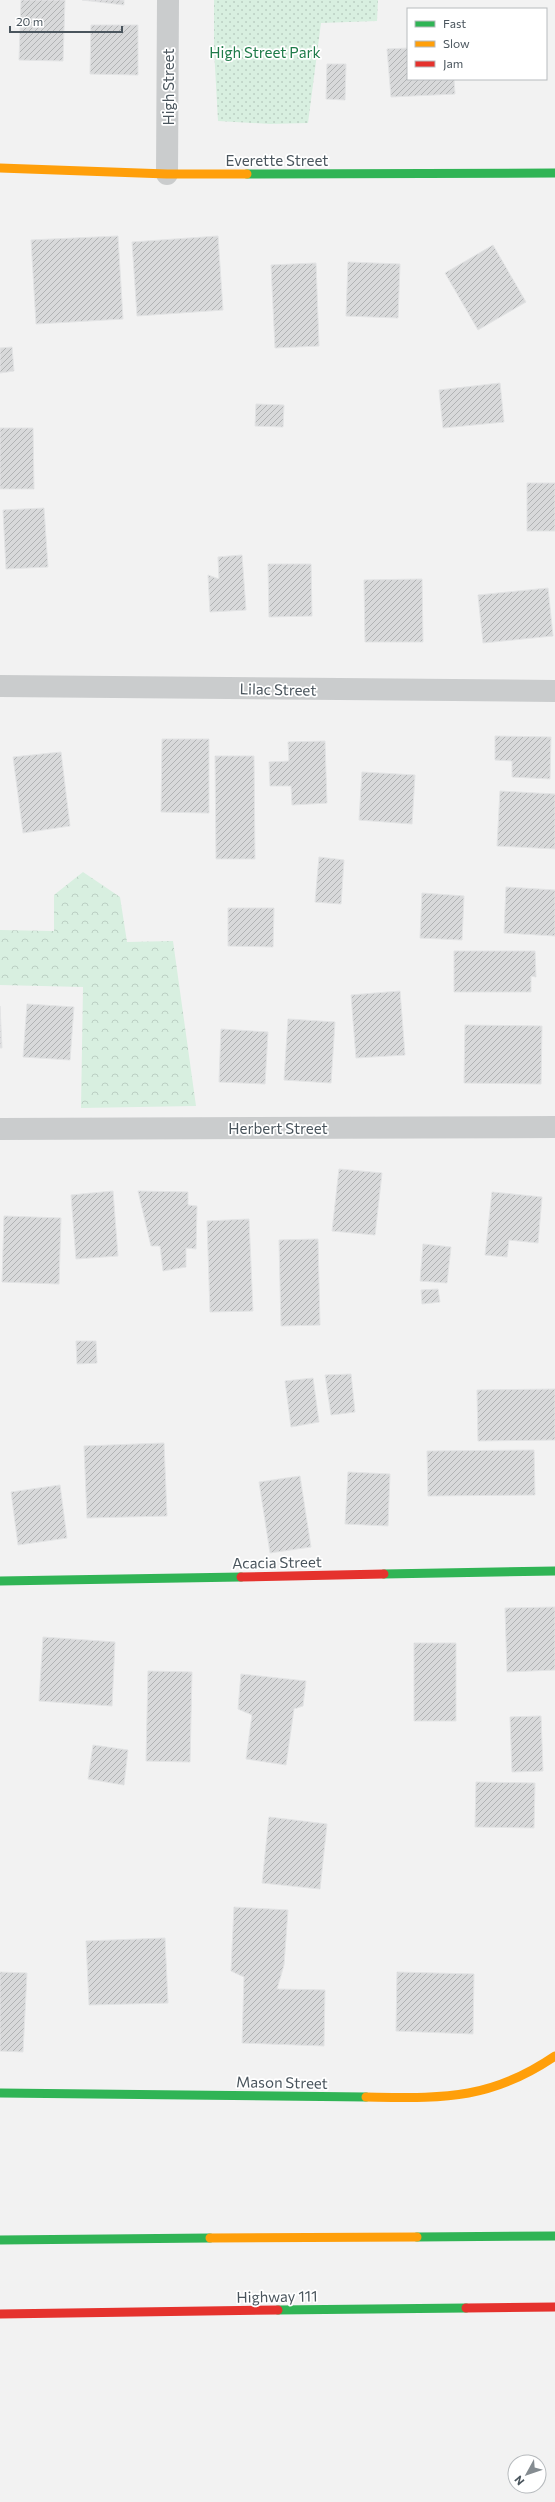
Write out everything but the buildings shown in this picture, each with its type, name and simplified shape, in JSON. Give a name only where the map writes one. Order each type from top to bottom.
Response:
[{"type":"main road","name":"Everette Street","points":[[0,168],[167,174],[555,173]]},
{"type":"main road","name":"Acacia Street","points":[[0,1581],[555,1571]]},
{"type":"main road","name":"Mason Street","points":[[0,2093],[443,2098],[487,2091],[532,2073],[555,2056]]},
{"type":"main road","points":[[0,2240],[555,2236]]},
{"type":"main road","name":"Highway 111","points":[[0,2314],[555,2307]]},
{"type":"street","name":"High Street","points":[[167,174],[168,0]]},
{"type":"street","name":"Lilac Street","points":[[0,686],[555,691]]},
{"type":"street","name":"Herbert Street","points":[[0,1129],[555,1127]]},
{"type":"green space","name":"High Street Park","points":[[214,0],[378,0],[377,21],[321,23],[308,123],[270,124],[218,121],[214,49]]},
{"type":"green space","points":[[83,872],[120,897],[127,942],[173,941],[196,1106],[81,1108],[83,987],[0,985],[0,930],[54,931],[54,895]]},
{"type":"traffic: fast","points":[[247,174],[555,173]]},
{"type":"traffic: fast","points":[[384,1574],[555,1571]]},
{"type":"traffic: fast","points":[[0,1581],[241,1577]]},
{"type":"traffic: fast","points":[[0,2093],[366,2097]]},
{"type":"traffic: fast","points":[[417,2237],[555,2236]]},
{"type":"traffic: fast","points":[[0,2240],[210,2238]]},
{"type":"traffic: fast","points":[[278,2310],[466,2308]]},
{"type":"traffic: slow","points":[[0,168],[167,174],[247,174]]},
{"type":"traffic: slow","points":[[366,2097],[418,2097],[464,2094],[508,2082],[531,2071],[555,2056]]},
{"type":"traffic: slow","points":[[210,2238],[417,2237]]},
{"type":"traffic: jam","points":[[241,1577],[384,1574]]},
{"type":"traffic: jam","points":[[466,2308],[555,2307]]},
{"type":"traffic: jam","points":[[0,2314],[278,2310]]}]
